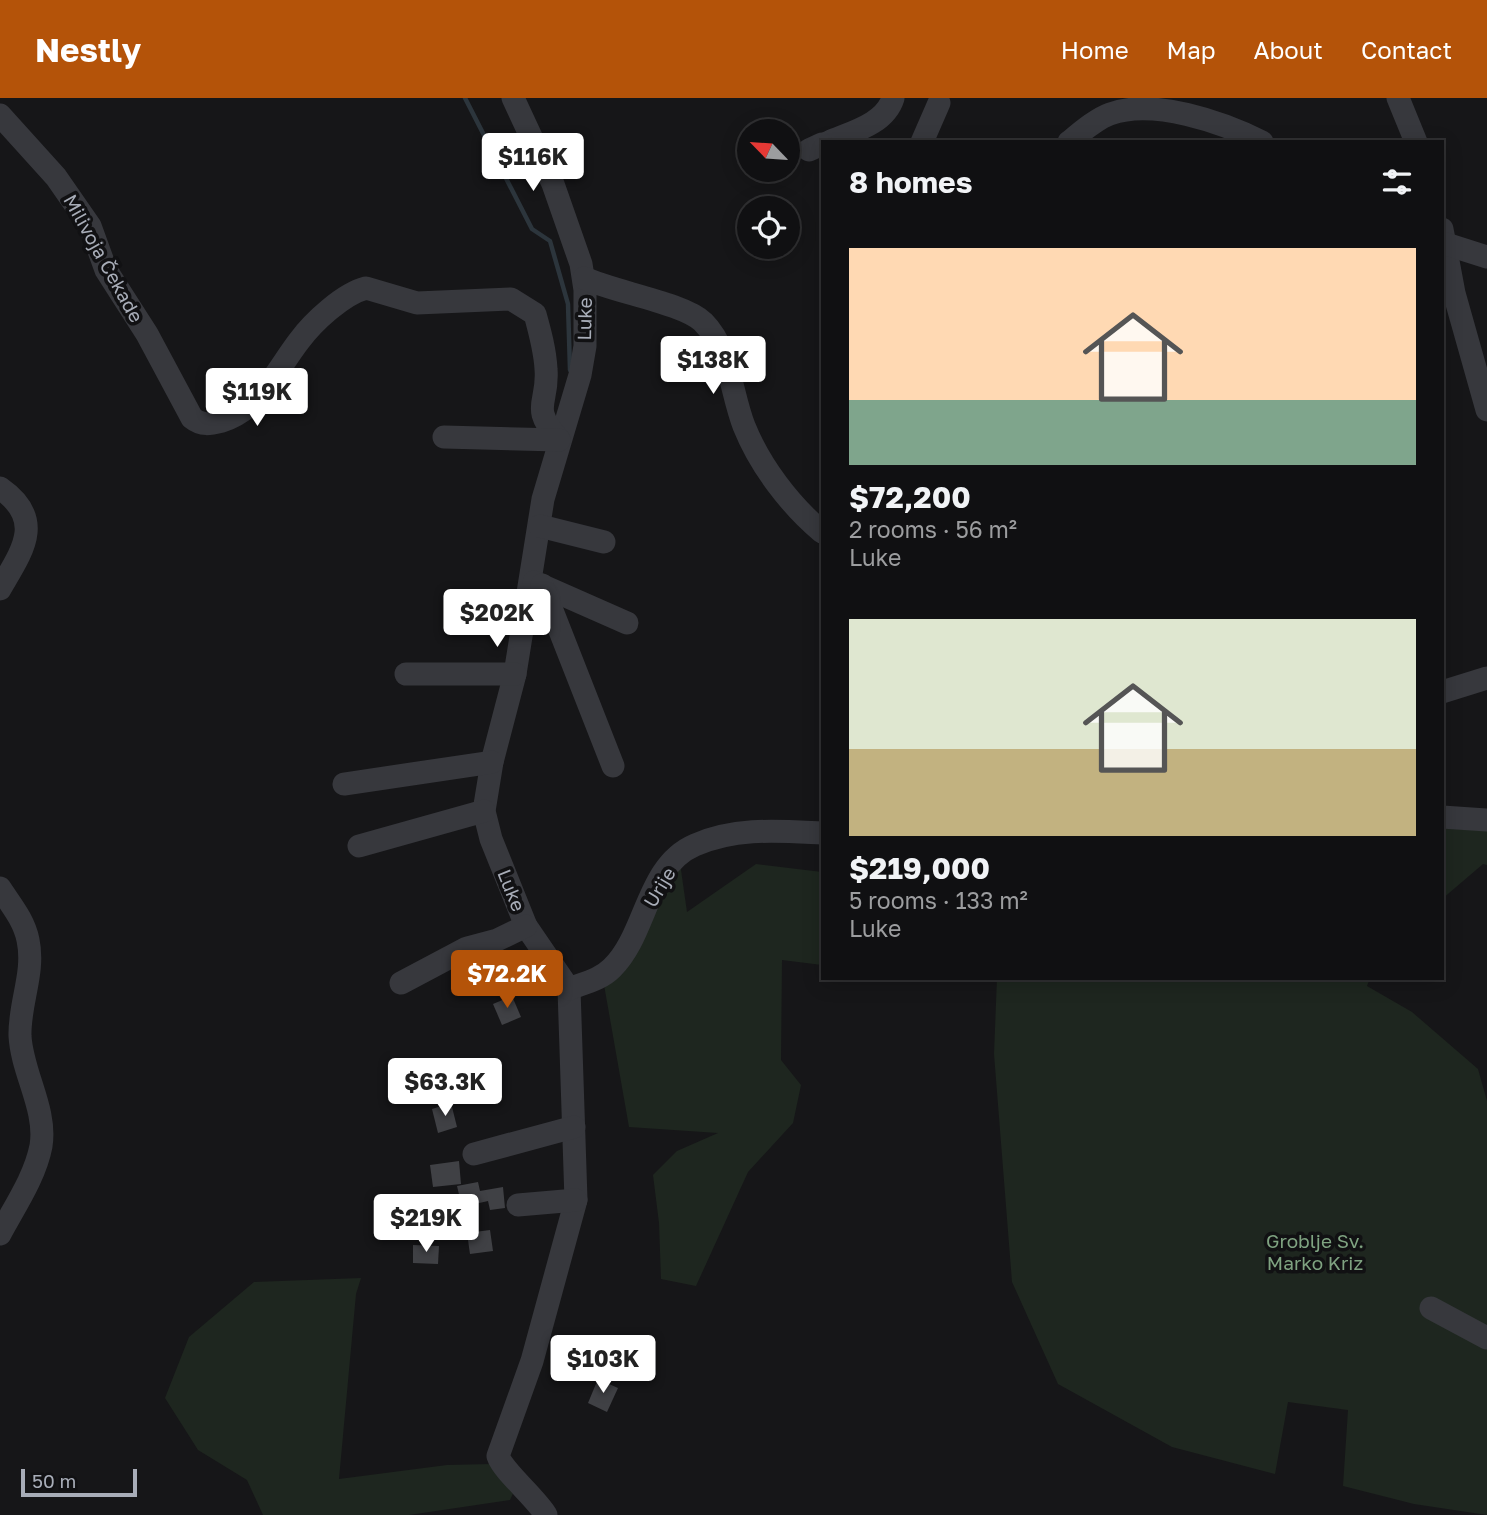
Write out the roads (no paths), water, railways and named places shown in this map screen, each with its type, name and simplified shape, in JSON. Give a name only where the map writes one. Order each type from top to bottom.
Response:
[{"type":"street","name":"Luke","points":[[513,98],[557,196],[584,278],[585,346],[580,375],[543,499],[536,583],[492,762],[484,811],[491,839],[526,926],[569,989]]},
{"type":"street","points":[[832,140],[876,121],[890,109],[893,98]]},
{"type":"street","points":[[1398,98],[1415,140]]},
{"type":"street","points":[[923,140],[938,100]]},
{"type":"street","points":[[1072,140],[1110,113],[1153,108],[1204,118],[1257,140]]},
{"type":"street","name":"Milivoja Čekade","points":[[0,115],[56,177],[90,226],[106,271],[147,334],[192,418],[198,422],[209,424],[233,417],[250,408],[300,339],[331,309],[366,288],[417,303],[511,299],[535,314],[547,372],[540,407],[545,425],[559,440]]},
{"type":"street","points":[[1487,257],[1444,248],[1487,410]]},
{"type":"street","points":[[584,278],[682,310],[703,321],[715,339],[751,438],[777,484],[797,510],[821,531]]},
{"type":"street","points":[[444,437],[559,440]]},
{"type":"street","points":[[0,488],[18,501],[26,521],[27,543],[0,589]]},
{"type":"street","points":[[540,526],[604,542]]},
{"type":"street","points":[[536,583],[627,623]]},
{"type":"street","points":[[536,583],[613,766]]},
{"type":"street","points":[[406,674],[515,674]]},
{"type":"street","points":[[1444,691],[1487,678]]},
{"type":"street","points":[[344,784],[492,762]]},
{"type":"street","points":[[359,846],[484,811]]},
{"type":"street","points":[[1444,817],[1487,820]]},
{"type":"street","name":"Urije","points":[[569,989],[598,979],[612,968],[627,949],[660,878],[670,865],[692,846],[720,836],[758,830],[821,833]]},
{"type":"street","points":[[0,888],[20,917],[28,937],[31,962],[20,1035],[29,1083],[43,1125],[40,1149],[31,1176],[0,1234]]},
{"type":"street","points":[[401,983],[467,948],[497,940],[526,926]]},
{"type":"street","points":[[546,1515],[514,1475],[501,1464],[498,1456],[532,1361],[576,1199],[569,989]]},
{"type":"street","points":[[474,1154],[575,1127]]},
{"type":"street","points":[[518,1205],[576,1199]]},
{"type":"street","points":[[1431,1308],[1487,1338]]},
{"type":"waterway","points":[[465,98],[532,229],[550,241],[568,304],[570,370]]},
{"type":"park label","name":"Groblje Sv. Marko Kriz","points":[[1315,1251]]}]
